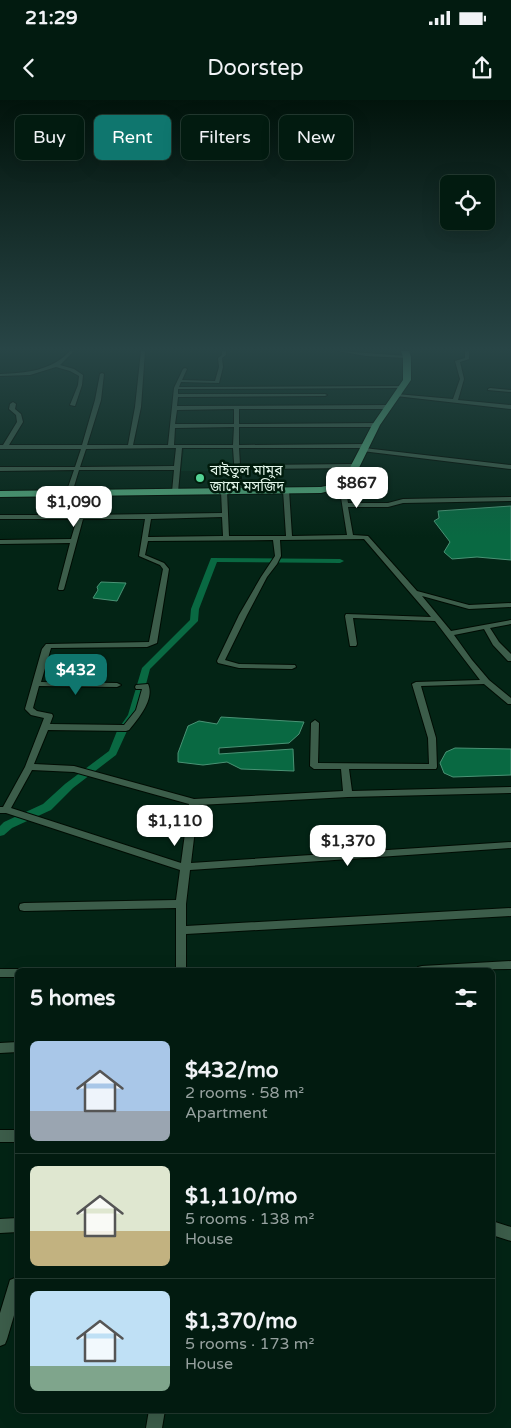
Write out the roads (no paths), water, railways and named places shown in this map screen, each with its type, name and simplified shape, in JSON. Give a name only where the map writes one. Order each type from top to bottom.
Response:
[{"type":"main road","points":[[0,494],[321,490],[342,486],[348,480],[384,413]]},
{"type":"street","points":[[2,447],[20,422],[17,413]]},
{"type":"street","points":[[69,493],[94,413]]},
{"type":"street","points":[[130,447],[137,413]]},
{"type":"street","points":[[171,446],[173,413]]},
{"type":"street","points":[[237,413],[236,446],[239,491]]},
{"type":"street","points":[[172,426],[376,425]]},
{"type":"street","points":[[175,492],[179,446]]},
{"type":"street","points":[[2,447],[236,446],[365,448],[511,467]]},
{"type":"street","points":[[237,467],[356,466]]},
{"type":"street","points":[[0,469],[176,468]]},
{"type":"street","points":[[342,486],[350,536]]},
{"type":"street","points":[[286,490],[289,537]]},
{"type":"street","points":[[224,492],[226,538]]},
{"type":"street","points":[[61,589],[87,493]]},
{"type":"street","points":[[345,505],[388,505],[404,501],[511,499]]},
{"type":"street","points":[[0,517],[225,516]]},
{"type":"street","points":[[148,517],[142,556],[162,564],[166,569],[153,643],[147,645],[50,646],[46,649],[29,709],[34,713],[50,716],[29,767],[4,810],[184,867],[511,845]]},
{"type":"street","points":[[276,537],[278,556],[243,615],[221,661],[239,666],[292,667]]},
{"type":"street","points":[[145,538],[366,537],[415,592],[449,634],[468,662],[486,682],[511,702]]},
{"type":"street","points":[[0,542],[75,542]]},
{"type":"street","points":[[415,592],[469,607],[511,605]]},
{"type":"street","points":[[352,644],[349,616],[437,619]]},
{"type":"street","points":[[449,634],[511,622]]},
{"type":"street","points":[[486,627],[496,643],[511,660]]},
{"type":"street","points":[[316,723],[314,766],[433,767],[432,738],[416,684],[486,682]]},
{"type":"street","points":[[36,684],[117,684]]},
{"type":"street","points":[[46,727],[123,728],[140,711],[146,689],[142,686]]},
{"type":"street","points":[[29,767],[74,770],[194,802],[348,794],[511,790]]},
{"type":"street","points":[[345,767],[344,778],[348,794]]},
{"type":"street","points":[[181,968],[181,904],[184,867],[194,802]]},
{"type":"street","points":[[24,907],[181,904]]},
{"type":"street","points":[[180,930],[511,912]]},
{"type":"street","points":[[465,968],[511,964]]},
{"type":"street","points":[[0,973],[15,973]]},
{"type":"street","points":[[0,1048],[15,1047]]},
{"type":"street","points":[[0,1136],[15,1136]]},
{"type":"street","points":[[0,1226],[15,1225]]},
{"type":"street","points":[[495,1229],[511,1234]]},
{"type":"street","points":[[0,1339],[15,1288]]},
{"type":"street","points":[[154,1428],[156,1413]]},
{"type":"waterway","points":[[0,832],[8,825],[47,807],[69,786],[113,753],[122,731],[133,715],[146,668],[194,621],[195,609],[214,560],[340,561]]},
{"type":"place","name":"বাইতুল মামুর জামে মসজিদ","points":[[200,478]]}]
